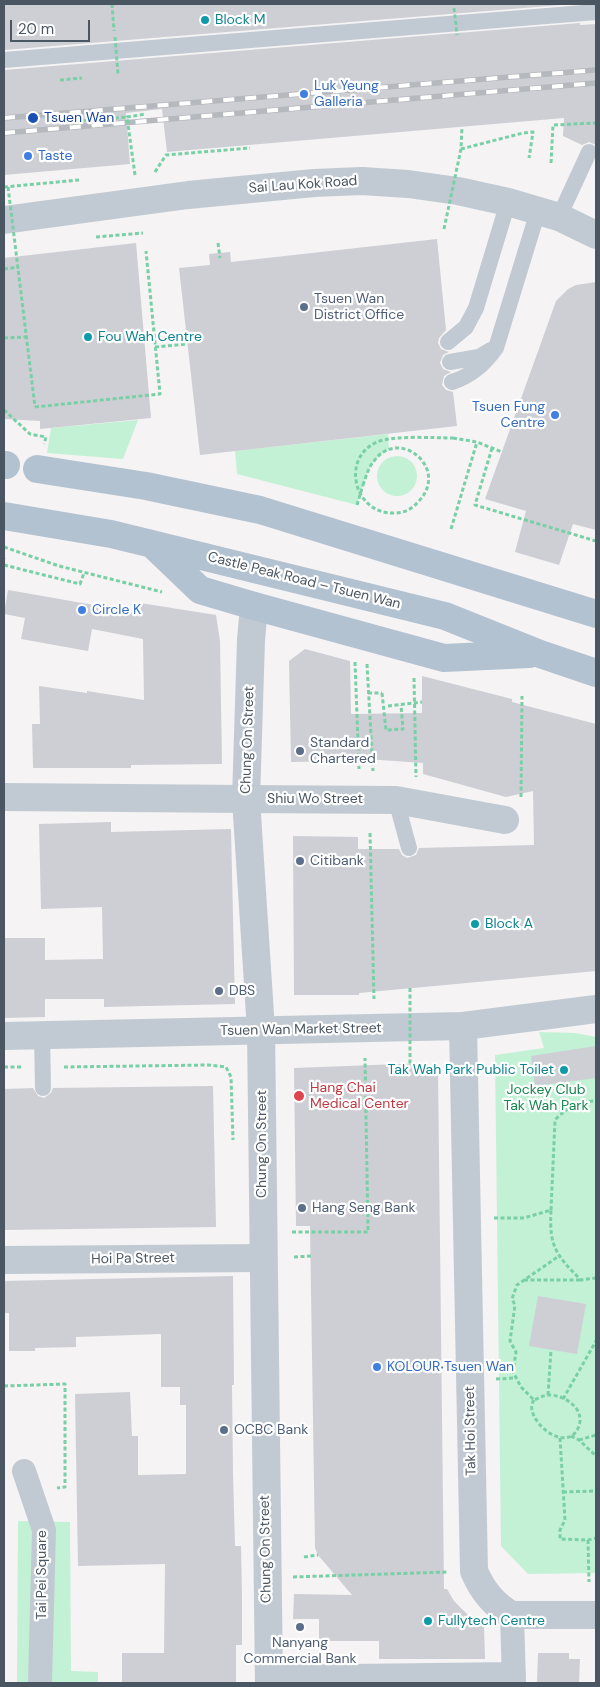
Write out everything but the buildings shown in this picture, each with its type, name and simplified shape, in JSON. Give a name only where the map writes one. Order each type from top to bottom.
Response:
[{"type":"main road","points":[[37,470],[146,486],[260,510],[596,614]]},
{"type":"main road","name":"Castle Peak Road – Tsuen Wan","points":[[4,516],[111,534],[445,616],[540,654],[596,673]]},
{"type":"main road","points":[[152,544],[200,590],[254,606],[444,658],[540,654]]},
{"type":"street","name":"Sai Lau Kok Road","points":[[4,220],[188,196],[314,183],[362,181],[408,184],[458,191],[508,202],[549,214],[596,235]]},
{"type":"street","name":"Chung On Street","points":[[254,606],[251,640],[246,799],[261,1030],[262,1258],[269,1680]]},
{"type":"street","name":"Shiu Wo Street","points":[[4,797],[396,800],[513,813]]},
{"type":"street","name":"Tsuen Wan Market Street","points":[[4,1036],[463,1026],[596,1009]]},
{"type":"street","name":"Tak Hoi Street","points":[[463,1026],[474,1571],[481,1588],[502,1610],[512,1615]]},
{"type":"street","name":"Hoi Pa Street","points":[[4,1260],[262,1258]]},
{"type":"street","name":"Tai Pei Square","points":[[27,1480],[44,1530],[40,1683]]},
{"type":"street","points":[[269,1680],[514,1679],[512,1615],[596,1616]]},
{"type":"lane","points":[[4,60],[596,12]]},
{"type":"lane","points":[[452,382],[464,378],[481,367],[496,348],[549,214],[589,152]]},
{"type":"lane","points":[[448,342],[466,328],[476,308],[508,202]]},
{"type":"lane","points":[[450,362],[479,357],[496,348]]},
{"type":"lane","points":[[396,800],[409,848]]},
{"type":"lane","points":[[42,1035],[43,1088]]},
{"type":"path","points":[[112,4],[118,74]]},
{"type":"path","points":[[454,8],[457,35]]},
{"type":"path","points":[[63,122],[146,114]]},
{"type":"path","points":[[126,176],[136,175],[127,117]]},
{"type":"path","points":[[551,163],[553,125],[596,123]]},
{"type":"path","points":[[444,229],[461,149],[462,127]]},
{"type":"path","points":[[461,149],[533,132],[529,158]]},
{"type":"path","points":[[155,172],[166,155],[250,148]]},
{"type":"path","points":[[86,179],[6,187],[19,267],[35,408],[160,394],[146,251]]},
{"type":"path","points":[[218,243],[220,258]]},
{"type":"path","points":[[4,269],[19,267]]},
{"type":"path","points":[[4,338],[26,337]]},
{"type":"path","points":[[155,347],[187,344]]},
{"type":"path","points":[[4,410],[30,434],[46,437]]},
{"type":"path","points":[[4,415],[14,415]]},
{"type":"path","points":[[357,505],[363,485],[370,467],[381,453],[397,448],[412,452],[424,462],[428,471],[429,481],[426,491],[414,507],[405,512],[387,513],[378,511],[364,500],[356,484],[355,476],[360,458],[375,443],[388,439],[453,438],[477,442],[502,452]]},
{"type":"path","points":[[451,529],[477,442]]},
{"type":"path","points":[[492,448],[475,505],[596,541]]},
{"type":"path","points":[[4,547],[76,571],[167,594]]},
{"type":"path","points":[[4,565],[80,584],[84,573]]},
{"type":"path","points":[[355,662],[359,769]]},
{"type":"path","points":[[367,671],[373,771]]},
{"type":"path","points":[[414,677],[416,778]]},
{"type":"path","points":[[368,693],[382,693],[386,730],[403,729],[401,705]]},
{"type":"path","points":[[513,813],[522,696]]},
{"type":"path","points":[[388,706],[422,702]]},
{"type":"path","points":[[370,833],[374,999]]},
{"type":"path","points":[[410,988],[410,1064]]},
{"type":"path","points":[[292,1232],[368,1232],[365,1058]]},
{"type":"path","points":[[4,1067],[208,1065],[226,1067],[231,1077],[233,1145]]},
{"type":"path","points":[[581,1280],[559,1256],[553,1244],[550,1228],[555,1120],[571,1106],[596,1100]]},
{"type":"path","points":[[489,1218],[524,1218],[551,1210]]},
{"type":"path","points":[[294,1256],[311,1256]]},
{"type":"path","points":[[534,1400],[515,1378],[513,1365],[516,1352],[510,1341],[515,1305],[512,1299],[517,1285],[559,1256]]},
{"type":"path","points":[[524,1280],[581,1280],[596,1278]]},
{"type":"path","points":[[564,1399],[596,1341]]},
{"type":"path","points":[[548,1395],[551,1350]]},
{"type":"path","points":[[492,1379],[515,1378]]},
{"type":"path","points":[[4,1386],[65,1384],[65,1487],[27,1480]]},
{"type":"path","points":[[548,1395],[564,1399],[575,1407],[580,1415],[578,1428],[570,1436],[563,1439],[560,1438],[547,1430],[533,1415],[531,1409],[534,1400],[548,1395]]},
{"type":"path","points":[[580,1440],[596,1434]]},
{"type":"path","points":[[570,1436],[580,1440],[596,1456]]},
{"type":"path","points":[[560,1438],[565,1520],[560,1530],[560,1539],[588,1540],[596,1538]]},
{"type":"path","points":[[563,1492],[596,1491]]},
{"type":"path","points":[[588,1540],[590,1582]]},
{"type":"path","points":[[304,1557],[318,1555]]},
{"type":"path","points":[[285,1577],[450,1572]]},
{"type":"green space","points":[[138,420],[123,459],[47,453],[51,428]]},
{"type":"green space","points":[[388,434],[389,450],[382,454],[371,466],[364,481],[357,505],[237,474],[235,451]]},
{"type":"green space","points":[[397,456],[411,462],[417,476],[411,490],[397,496],[383,490],[377,476],[383,462]]},
{"type":"green space","name":"Jockey Club Tak Wah Park","points":[[539,1032],[575,1033],[596,1037],[596,1573],[528,1574],[501,1546],[495,1055],[544,1048]]},
{"type":"green space","points":[[18,1521],[70,1522],[71,1671],[98,1672],[98,1683],[17,1683]]},
{"type":"railway","points":[[4,118],[596,70]]},
{"type":"railway","points":[[4,133],[596,83]]},
{"type":"place","name":"Block M","points":[[205,20]]},
{"type":"place","name":"Luk Yeung Galleria","points":[[304,94]]},
{"type":"place","name":"Tsuen Wan","points":[[33,118]]},
{"type":"place","name":"Taste","points":[[28,156]]},
{"type":"place","name":"Tsuen Wan District Office","points":[[304,307]]},
{"type":"place","name":"Fou Wah Centre","points":[[88,337]]},
{"type":"place","name":"Tsuen Fung Centre","points":[[555,415]]},
{"type":"place","name":"Circle K","points":[[82,610]]},
{"type":"place","name":"Standard Chartered","points":[[300,751]]},
{"type":"place","name":"Citibank","points":[[300,861]]},
{"type":"place","name":"Block A","points":[[475,924]]},
{"type":"place","name":"DBS","points":[[219,991]]},
{"type":"place","name":"Tak Wah Park Public Toilet","points":[[564,1070]]},
{"type":"place","name":"Hang Chai Medical Center","points":[[299,1096]]},
{"type":"place","name":"Hang Seng Bank","points":[[302,1208]]},
{"type":"place","name":"KOLOUR‧Tsuen Wan","points":[[377,1367]]},
{"type":"place","name":"OCBC Bank","points":[[224,1430]]},
{"type":"place","name":"Fullytech Centre","points":[[428,1621]]},
{"type":"place","name":"Nanyang Commercial Bank","points":[[300,1627]]}]
